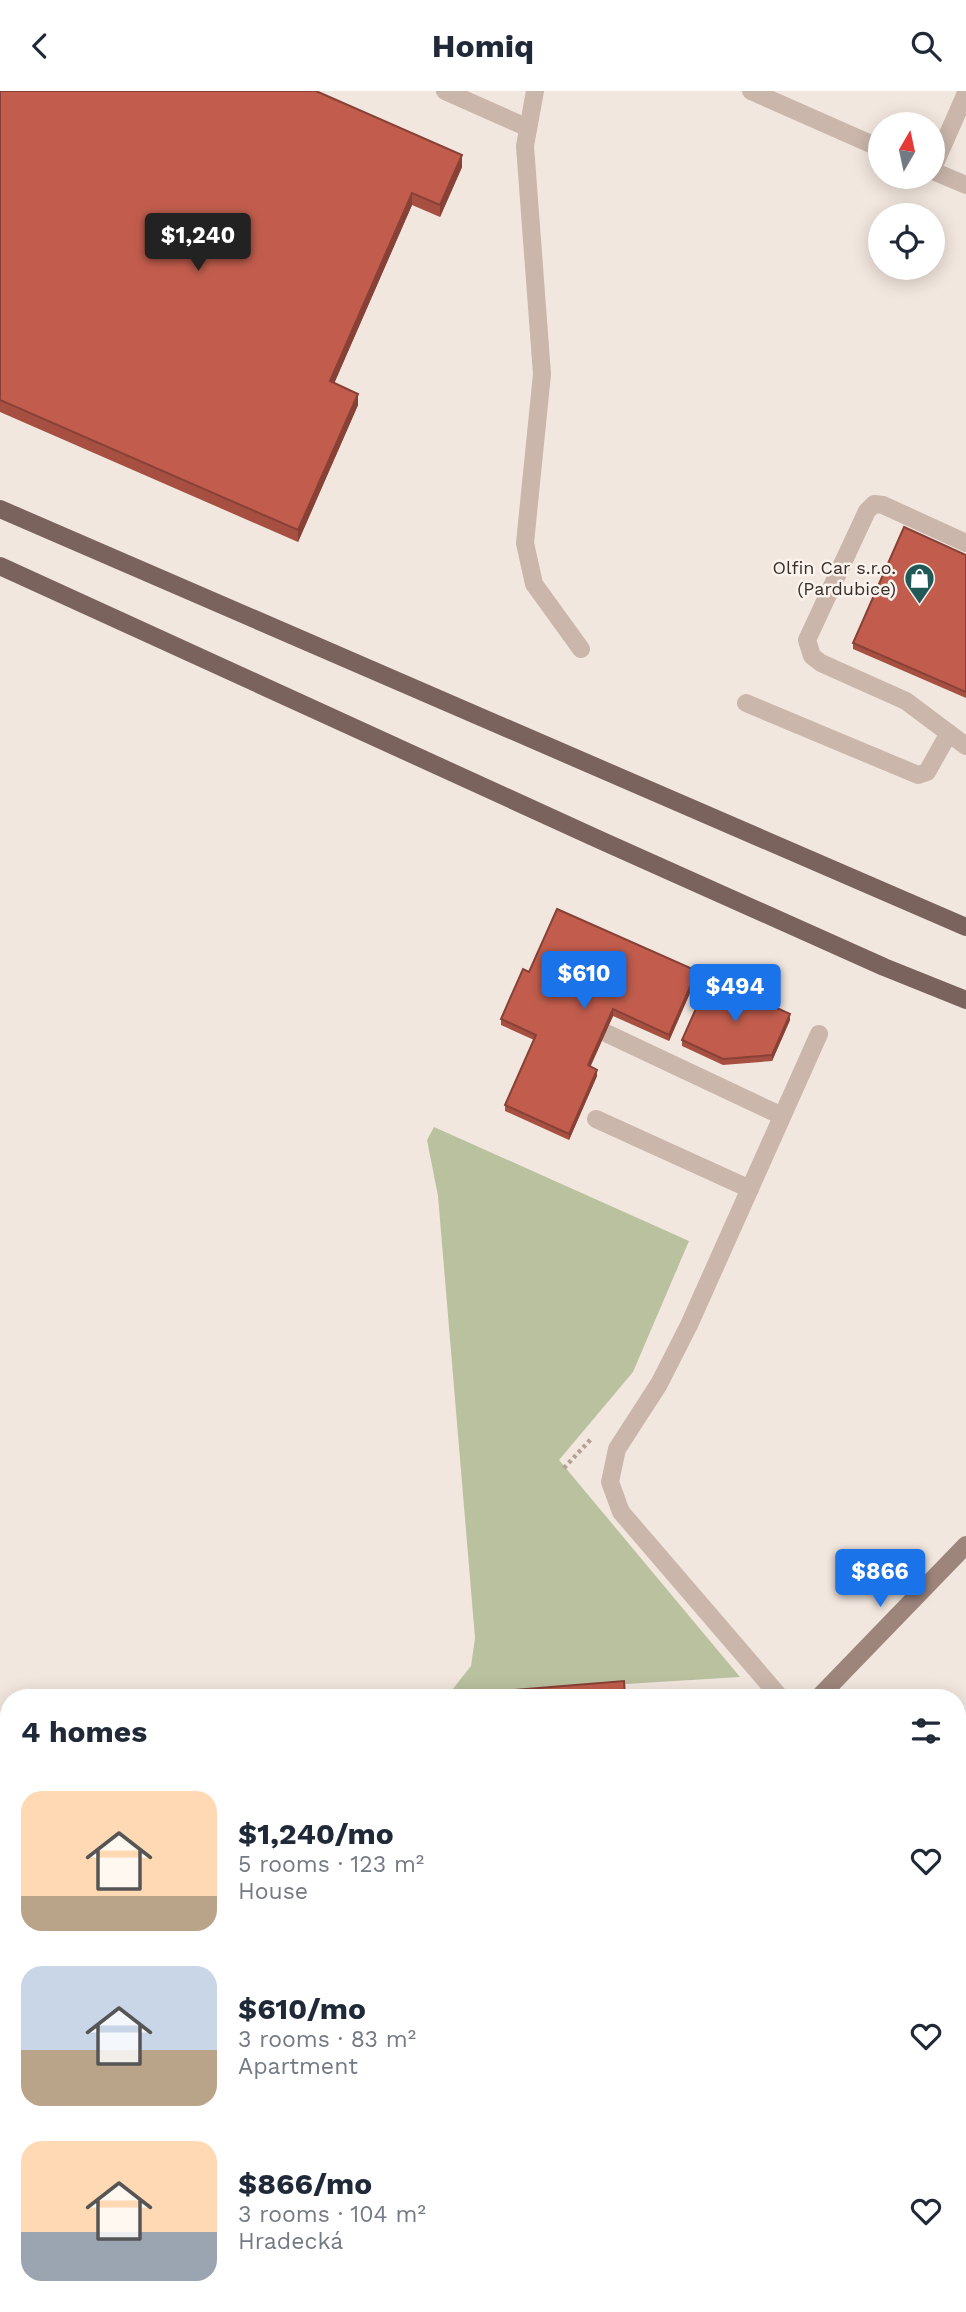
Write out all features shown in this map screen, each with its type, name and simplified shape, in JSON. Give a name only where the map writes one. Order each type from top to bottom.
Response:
[{"type":"main road","points":[[0,509],[966,926]]},
{"type":"main road","points":[[0,566],[623,851],[884,967],[966,1000]]},
{"type":"main road","points":[[827,1689],[966,1545]]},
{"type":"street","points":[[445,91],[526,127]]},
{"type":"street","points":[[535,91],[526,127],[542,374],[525,543],[534,584],[581,649]]},
{"type":"street","points":[[751,91],[868,143]]},
{"type":"street","points":[[945,141],[966,93]]},
{"type":"street","points":[[945,175],[966,185]]},
{"type":"street","points":[[966,543],[883,505],[874,504],[867,511],[807,640],[812,656],[821,663],[906,701],[966,746]]},
{"type":"street","points":[[746,703],[918,775],[927,772],[950,733]]},
{"type":"street","points":[[608,1034],[782,1116]]},
{"type":"street","points":[[773,1689],[621,1512],[610,1482],[617,1449],[674,1355],[819,1034]]},
{"type":"street","points":[[596,1119],[750,1189]]},
{"type":"green space","points":[[434,1127],[689,1241],[633,1372],[559,1460],[740,1677],[545,1689],[453,1689],[471,1666],[475,1638],[438,1196],[427,1140]]},
{"type":"building","points":[[0,91],[316,91],[462,155],[440,205],[412,193],[330,381],[358,394],[298,530],[0,400]]},
{"type":"building","name":"Olfin Car s.r.o. (Pardubice)","points":[[904,527],[966,555],[966,692],[853,643]]},
{"type":"building","points":[[557,909],[697,971],[669,1035],[613,1009],[588,1065],[597,1070],[569,1134],[505,1105],[536,1035],[501,1019],[523,969],[529,972]]},
{"type":"building","points":[[710,977],[790,1014],[772,1055],[723,1059],[682,1040]]},
{"type":"building","points":[[624,1681],[624,1689],[526,1689]]},
{"type":"place","name":"Olfin Car s.r.o. (Pardubice)","points":[[919,605]]}]
